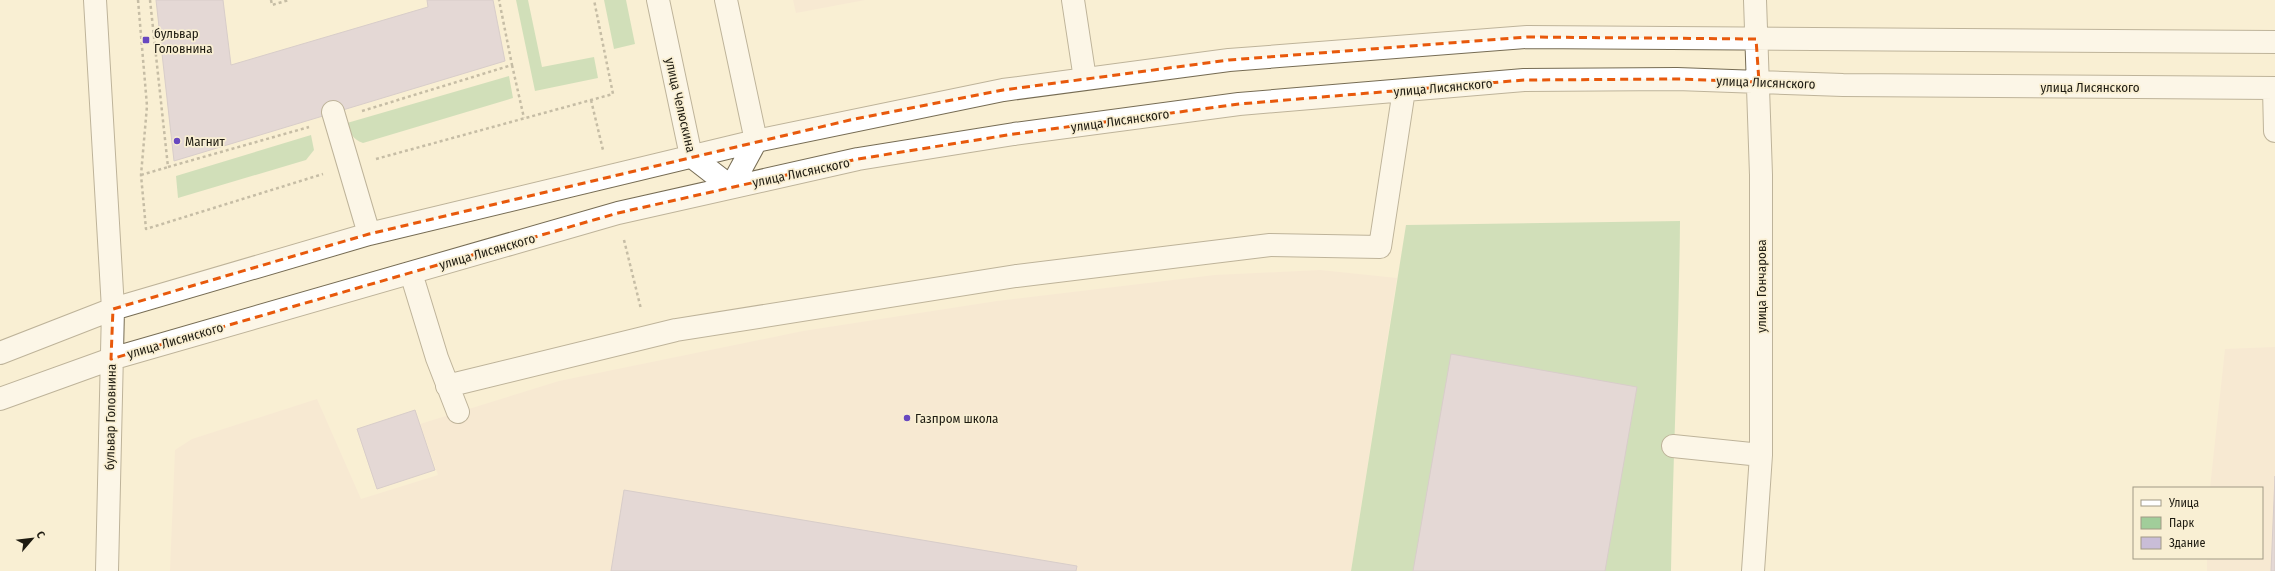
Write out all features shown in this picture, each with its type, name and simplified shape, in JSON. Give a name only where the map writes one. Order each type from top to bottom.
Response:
[{"type":"street","name":"бульвар Головнина","points":[[95,0],[113,310],[107,571]]},
{"type":"street","name":"улица Челюскина","points":[[658,0],[691,156],[731,187]]},
{"type":"street","points":[[726,0],[756,141],[731,187]]},
{"type":"street","points":[[1073,0],[1085,79]]},
{"type":"street","name":"улица Гончарова","points":[[1753,571],[1761,455],[1761,175],[1754,0]]},
{"type":"street","points":[[0,353],[113,310],[369,234],[756,141],[1003,90],[1229,60],[1527,37],[2275,42]]},
{"type":"street","name":"улица Лисянского","points":[[0,399],[111,359],[618,213],[858,159],[1014,134],[1238,104],[1524,80],[1677,79],[1844,85],[2274,88]]},
{"type":"street","points":[[2274,88],[2275,131]]},
{"type":"street","points":[[447,386],[676,330],[1016,276],[1270,245],[1380,247],[1404,90]]},
{"type":"street","points":[[333,112],[369,234]]},
{"type":"street","points":[[411,272],[447,386],[458,412]]},
{"type":"street","points":[[1673,446],[1761,455]]},
{"type":"path","points":[[271,0],[272,5],[290,0]]},
{"type":"path","points":[[512,65],[524,118]]},
{"type":"path","points":[[141,175],[168,167]]},
{"type":"highlighted area","points":[[1527,37],[1756,39],[1759,82],[1677,79],[1524,80],[1239,104],[1014,134],[858,159],[618,213],[111,359],[113,309],[369,234],[850,120],[1003,90],[1229,60]]},
{"type":"shaded area","points":[[793,0],[865,0],[796,13]]},
{"type":"shaded area","name":"Газпром школа","points":[[1320,270],[1397,278],[1351,571],[170,571],[175,450],[192,439],[317,399],[361,499],[438,475],[420,424],[559,381],[803,331],[997,301],[1215,275]]},
{"type":"shaded area","points":[[2275,347],[2275,571],[2207,571],[2207,559],[2263,559],[2263,487],[2210,487],[2225,349]]},
{"type":"green space","points":[[516,0],[528,0],[542,67],[594,57],[598,78],[535,91]]},
{"type":"green space","points":[[604,0],[626,0],[635,44],[614,49]]},
{"type":"green space","points":[[509,76],[513,98],[363,143],[356,140],[349,130],[347,123]]},
{"type":"green space","points":[[311,135],[314,150],[306,160],[178,198],[176,176]]},
{"type":"green space","points":[[1680,221],[1671,571],[1351,571],[1406,225]]},
{"type":"building","points":[[156,0],[223,0],[231,65],[428,7],[427,0],[493,0],[505,61],[174,161]]},
{"type":"building","points":[[1451,354],[1637,387],[1605,571],[1413,571]]},
{"type":"building","points":[[415,410],[435,470],[377,489],[357,429]]},
{"type":"building","points":[[2275,476],[2275,571],[2271,571]]},
{"type":"building","points":[[624,490],[1077,566],[1076,571],[611,571]]},
{"type":"place","name":"бульвар Головнина","points":[[146,40]]},
{"type":"place","name":"Магнит","points":[[177,141]]},
{"type":"place","name":"Газпром школа","points":[[907,418]]}]
